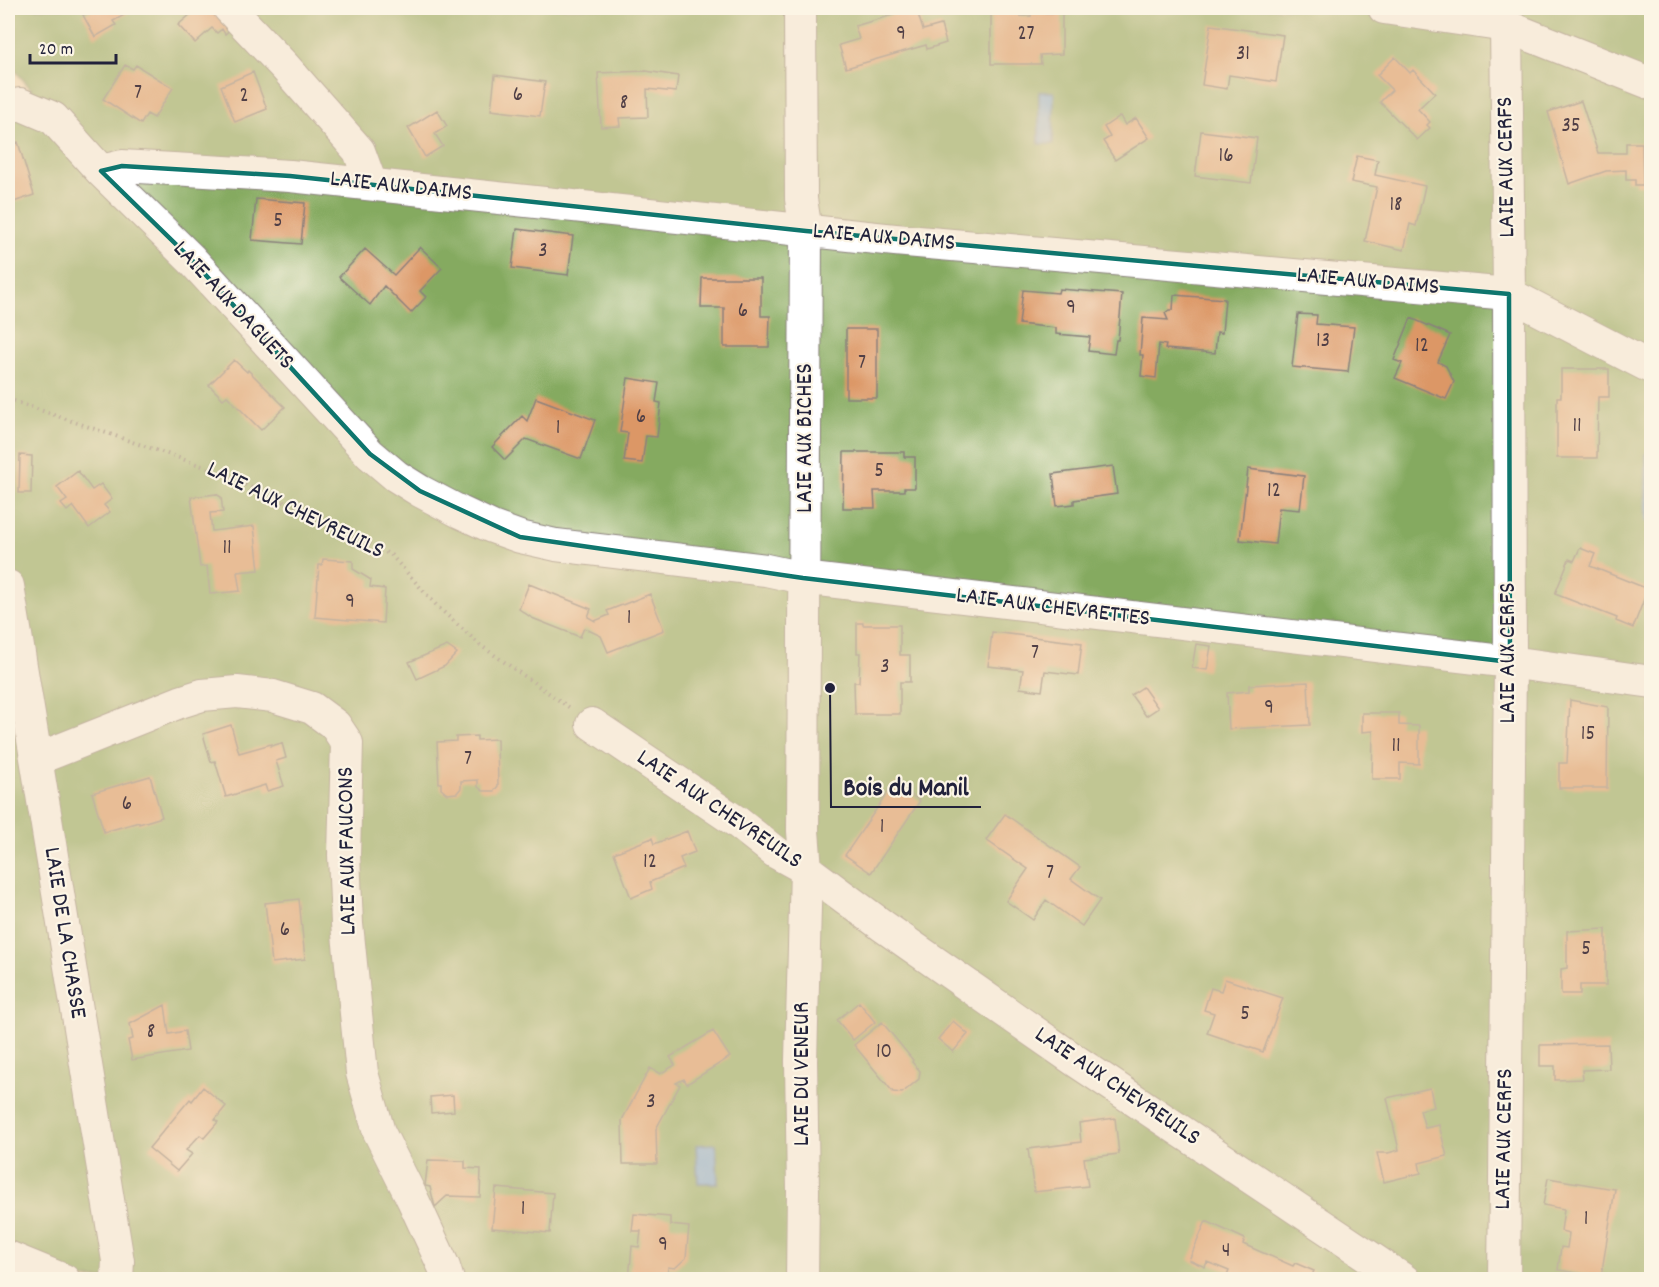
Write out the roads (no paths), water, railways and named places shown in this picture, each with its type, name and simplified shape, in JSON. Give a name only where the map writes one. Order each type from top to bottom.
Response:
[{"type":"street","points":[[229,8],[359,151],[371,184]]},
{"type":"street","name":"LAIE AUX BICHES","points":[[800,8],[801,199],[806,231],[806,512],[803,578],[803,831],[806,869]]},
{"type":"street","points":[[1384,8],[1506,26],[1652,84]]},
{"type":"street","name":"LAIE AUX CERFS","points":[[1504,1280],[1510,662],[1506,26]]},
{"type":"street","name":"LAIE AUX DAGUETS","points":[[8,107],[20,105],[53,118],[101,171],[191,259],[370,454],[396,476],[460,512]]},
{"type":"street","name":"LAIE AUX DAIMS","points":[[101,171],[122,166],[290,176],[806,231],[1509,294],[1652,368]]},
{"type":"street","name":"LAIE AUX CHEVRETTES","points":[[460,512],[520,537],[556,545],[766,570],[803,578],[1510,662],[1652,682]]},
{"type":"street","name":"LAIE DE LA CHASSE","points":[[8,586],[118,1261],[117,1280]]},
{"type":"street","name":"LAIE AUX FAUCONS","points":[[37,759],[202,695],[237,692],[273,696],[312,708],[335,725],[347,743],[344,855],[347,924],[362,1073],[379,1132],[413,1200],[448,1280]]},
{"type":"street","name":"LAIE AUX CHEVREUILS","points":[[592,724],[736,822],[775,852],[806,869],[883,926],[1066,1054],[1404,1280]]},
{"type":"street","name":"LAIE DU VENEUR","points":[[802,1280],[801,1061],[806,869]]},
{"type":"street","points":[[8,1257],[64,1280]]},
{"type":"water","points":[[1039,92],[1054,92],[1053,144],[1039,144]]},
{"type":"water","points":[[1646,454],[1651,454],[1651,521],[1646,521]]},
{"type":"water","points":[[716,1144],[718,1183],[698,1183],[696,1145]]},
{"type":"place","name":"Bois du Manil","points":[[830,688]]}]
